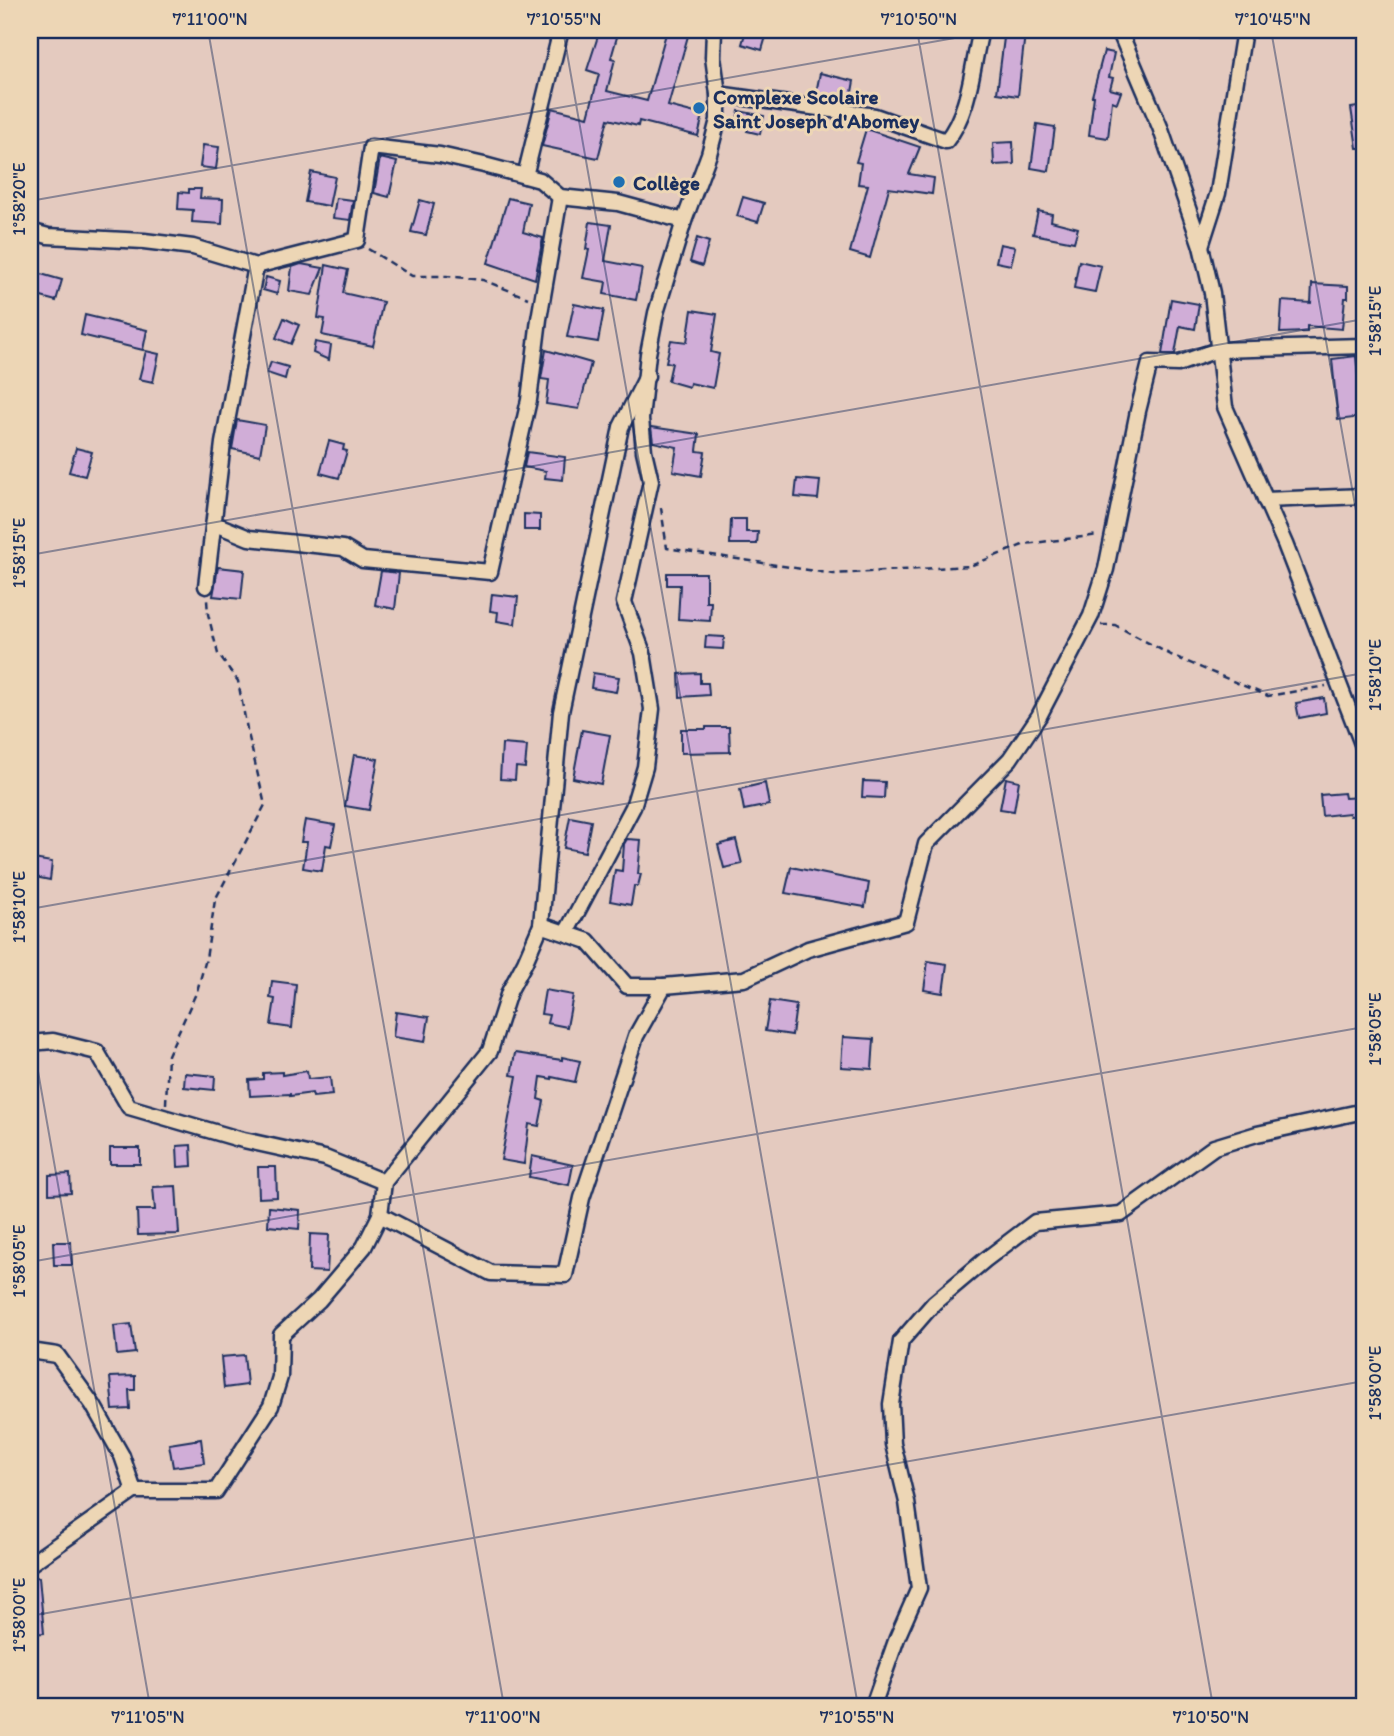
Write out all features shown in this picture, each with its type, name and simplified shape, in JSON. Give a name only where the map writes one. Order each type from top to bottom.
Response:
[{"type":"street","points":[[525,176],[561,30]]},
{"type":"street","points":[[566,933],[633,807],[645,767],[652,709],[643,653],[624,602],[651,481],[641,419],[656,313],[684,222],[709,155],[718,120],[713,57],[714,30]]},
{"type":"street","points":[[718,94],[875,116],[946,141],[955,130],[962,112],[981,30]]},
{"type":"street","points":[[1119,30],[1160,127],[1201,246],[1212,293],[1225,407],[1339,684],[1357,707],[1364,749]]},
{"type":"street","points":[[1196,30],[1237,30]]},
{"type":"street","points":[[1201,246],[1218,193],[1244,30]]},
{"type":"street","points":[[30,231],[48,236],[144,241],[193,247],[256,267],[357,240],[371,147],[440,155],[540,180],[561,197],[618,203],[684,222]]},
{"type":"street","points":[[215,524],[249,538],[342,548],[363,560],[491,572],[529,400],[561,197]]},
{"type":"street","points":[[206,586],[223,443],[256,267]]},
{"type":"street","points":[[541,925],[588,941],[627,986],[664,986],[744,979],[808,949],[906,922],[926,844],[1010,759],[1039,716],[1086,626],[1106,569],[1150,363],[1178,364],[1217,350],[1364,346]]},
{"type":"street","points":[[30,1564],[134,1491],[216,1491],[271,1406],[280,1377],[281,1335],[319,1300],[364,1247],[380,1215],[384,1182],[490,1051],[509,992],[526,962],[541,925],[561,712],[621,427],[646,376]]},
{"type":"street","points":[[1265,500],[1364,496]]},
{"type":"street","points":[[380,1215],[491,1273],[565,1275],[582,1198],[636,1036],[664,986]]},
{"type":"street","points":[[30,1043],[53,1041],[97,1052],[129,1107],[239,1139],[325,1158],[384,1182]]},
{"type":"street","points":[[873,1706],[897,1638],[919,1588],[907,1502],[893,1444],[891,1404],[901,1341],[934,1303],[1035,1222],[1121,1214],[1214,1147],[1258,1134],[1364,1111]]},
{"type":"street","points":[[30,1351],[57,1355],[93,1405],[122,1456],[134,1491]]},
{"type":"path","points":[[357,240],[380,258],[412,276],[483,280],[522,294],[542,306]]},
{"type":"path","points":[[651,481],[662,510],[667,548],[834,574],[970,566],[1025,544],[1113,534]]},
{"type":"path","points":[[166,1118],[168,1055],[197,991],[206,959],[215,900],[265,806],[238,681],[218,654],[208,614],[206,586]]},
{"type":"path","points":[[1086,626],[1115,625],[1171,655],[1268,696],[1339,684]]},
{"type":"building","points":[[600,30],[619,30],[611,58],[615,59],[607,91],[647,101],[667,30],[688,36],[668,106],[703,115],[698,136],[639,121],[638,126],[608,119],[598,158],[542,146],[552,108],[588,117],[599,74],[587,70]]},
{"type":"building","points":[[746,30],[767,33],[762,50],[742,44]]},
{"type":"building","points":[[1005,30],[1025,33],[1018,96],[997,93]]},
{"type":"building","points":[[1104,51],[1114,53],[1109,77],[1113,78],[1110,89],[1121,92],[1117,103],[1112,101],[1108,138],[1089,135],[1092,96]]},
{"type":"building","points":[[820,73],[854,81],[850,103],[815,98]]},
{"type":"building","points":[[1364,106],[1364,148],[1357,148],[1351,108]]},
{"type":"building","points":[[739,111],[764,116],[760,134],[747,131],[748,127],[736,124]]},
{"type":"building","points":[[1037,124],[1055,127],[1049,171],[1031,168]]},
{"type":"building","points":[[866,129],[920,147],[909,174],[934,178],[932,194],[889,188],[870,258],[850,252],[868,185],[858,184],[861,163],[856,162]]},
{"type":"building","points":[[1013,142],[1014,164],[994,165],[993,143]]},
{"type":"building","points":[[203,145],[219,147],[216,169],[200,167]]},
{"type":"building","points":[[380,158],[397,162],[389,197],[374,193]]},
{"type":"building","points":[[311,172],[335,177],[329,206],[305,202]]},
{"type":"building","points":[[189,189],[201,189],[200,198],[223,199],[222,224],[192,222],[193,210],[178,209],[179,192],[189,193]]},
{"type":"building","points":[[743,197],[764,203],[758,222],[737,216]]},
{"type":"building","points":[[336,198],[353,200],[350,220],[333,218]]},
{"type":"building","points":[[508,198],[529,203],[523,232],[543,238],[535,279],[488,263]]},
{"type":"building","points":[[420,200],[434,204],[426,235],[411,232]]},
{"type":"building","points":[[1038,211],[1052,214],[1051,221],[1078,228],[1074,242],[1033,234]]},
{"type":"building","points":[[590,222],[611,225],[605,261],[642,268],[636,300],[604,294],[606,282],[583,278],[589,250],[586,249]]},
{"type":"building","points":[[697,238],[709,242],[702,266],[690,262]]},
{"type":"building","points":[[1000,244],[1015,247],[1011,265],[996,262]]},
{"type":"building","points":[[1079,261],[1101,266],[1095,292],[1074,288]]},
{"type":"building","points":[[301,264],[323,268],[312,295],[289,291],[292,267]]},
{"type":"building","points":[[326,265],[348,270],[343,293],[383,302],[373,346],[322,335],[325,319],[318,318]]},
{"type":"building","points":[[34,272],[62,280],[56,301],[30,294]]},
{"type":"building","points":[[266,277],[280,281],[277,294],[263,290]]},
{"type":"building","points":[[1312,284],[1348,286],[1342,329],[1307,326],[1307,332],[1280,333],[1282,301],[1311,303]]},
{"type":"building","points":[[1171,299],[1199,304],[1195,329],[1180,326],[1175,354],[1162,354]]},
{"type":"building","points":[[574,304],[604,310],[598,342],[567,337]]},
{"type":"building","points":[[692,310],[717,314],[711,352],[719,354],[713,388],[690,383],[689,387],[668,381],[672,363],[666,362],[671,340],[687,342]]},
{"type":"building","points":[[85,315],[147,330],[143,350],[81,335]]},
{"type":"building","points":[[284,318],[299,325],[291,344],[276,338]]},
{"type":"building","points":[[315,342],[331,345],[329,360],[313,353]]},
{"type":"building","points":[[546,350],[591,363],[579,409],[546,404],[549,380],[541,379]]},
{"type":"building","points":[[146,351],[159,354],[153,382],[139,379]]},
{"type":"building","points":[[1356,356],[1362,417],[1338,420],[1332,359]]},
{"type":"building","points":[[271,362],[288,367],[285,379],[267,373]]},
{"type":"building","points":[[237,420],[265,425],[260,455],[232,449]]},
{"type":"building","points":[[651,427],[699,434],[697,451],[705,452],[701,476],[673,471],[677,447],[653,442]]},
{"type":"building","points":[[329,441],[344,445],[343,450],[347,451],[339,478],[320,473]]},
{"type":"building","points":[[76,448],[92,452],[85,476],[69,472]]},
{"type":"building","points":[[527,452],[565,457],[563,480],[545,478],[546,471],[524,467]]},
{"type":"building","points":[[797,479],[820,481],[818,499],[795,497]]},
{"type":"building","points":[[524,514],[540,515],[540,530],[524,530]]},
{"type":"building","points":[[731,519],[746,519],[746,532],[758,532],[757,544],[730,544]]},
{"type":"building","points":[[218,567],[244,570],[241,599],[213,596]]},
{"type":"building","points":[[381,571],[399,573],[395,609],[375,605]]},
{"type":"building","points":[[667,573],[706,573],[706,602],[711,602],[710,621],[678,619],[680,585],[667,585]]},
{"type":"building","points":[[492,594],[518,597],[515,624],[497,621],[498,612],[490,611]]},
{"type":"building","points":[[706,636],[724,637],[723,649],[705,648]]},
{"type":"building","points":[[593,673],[619,677],[616,692],[591,688]]},
{"type":"building","points":[[700,673],[700,683],[708,683],[709,695],[680,697],[679,674]]},
{"type":"building","points":[[1324,698],[1326,713],[1299,718],[1296,703]]},
{"type":"building","points":[[729,727],[730,752],[681,753],[681,729]]},
{"type":"building","points":[[582,730],[610,735],[601,784],[573,778]]},
{"type":"building","points":[[502,744],[527,746],[525,768],[516,767],[515,780],[500,779]]},
{"type":"building","points":[[354,755],[378,759],[369,810],[345,806]]},
{"type":"building","points":[[1006,778],[1019,781],[1014,811],[1000,809]]},
{"type":"building","points":[[863,781],[885,782],[884,798],[862,797]]},
{"type":"building","points":[[765,783],[769,805],[744,810],[740,789]]},
{"type":"building","points":[[1344,793],[1345,798],[1361,797],[1362,815],[1350,816],[1349,813],[1322,816],[1320,795]]},
{"type":"building","points":[[570,817],[591,821],[585,852],[564,848]]},
{"type":"building","points":[[305,820],[335,825],[331,846],[326,845],[322,871],[303,868],[307,842],[301,842]]},
{"type":"building","points":[[627,839],[641,840],[638,874],[641,874],[638,886],[634,886],[631,905],[610,901],[615,870],[622,871],[624,844]]},
{"type":"building","points":[[736,840],[742,864],[724,868],[718,845]]},
{"type":"building","points":[[33,859],[52,862],[50,880],[30,876]]},
{"type":"building","points":[[791,867],[869,883],[865,907],[785,893]]},
{"type":"building","points":[[928,961],[947,964],[943,993],[924,990]]},
{"type":"building","points":[[272,981],[296,984],[292,1028],[271,1025],[275,999],[270,998]]},
{"type":"building","points":[[545,990],[573,995],[567,1027],[547,1023],[549,1015],[541,1014]]},
{"type":"building","points":[[770,1001],[796,1005],[792,1035],[765,1031]]},
{"type":"building","points":[[396,1012],[429,1017],[425,1042],[393,1037]]},
{"type":"building","points":[[843,1037],[874,1039],[872,1069],[841,1067]]},
{"type":"building","points":[[515,1053],[580,1061],[575,1082],[541,1077],[538,1099],[544,1101],[539,1126],[529,1124],[524,1164],[501,1160],[517,1076],[511,1075]]},
{"type":"building","points":[[307,1071],[308,1079],[330,1077],[332,1095],[313,1097],[312,1093],[250,1096],[249,1080],[263,1079],[263,1073],[282,1072],[282,1075]]},
{"type":"building","points":[[185,1073],[215,1076],[214,1090],[184,1087]]},
{"type":"building","points":[[191,1145],[192,1166],[178,1167],[177,1146]]},
{"type":"building","points":[[110,1148],[140,1148],[140,1164],[110,1164]]},
{"type":"building","points":[[532,1156],[573,1165],[569,1185],[529,1177]]},
{"type":"building","points":[[258,1167],[276,1167],[277,1197],[259,1198]]},
{"type":"building","points":[[70,1174],[71,1193],[49,1194],[49,1175]]},
{"type":"building","points":[[176,1186],[179,1234],[138,1235],[137,1210],[155,1210],[153,1187]]},
{"type":"building","points":[[269,1207],[300,1210],[299,1229],[268,1226]]},
{"type":"building","points":[[310,1234],[329,1235],[327,1272],[309,1271]]},
{"type":"building","points":[[53,1242],[71,1242],[72,1265],[54,1265]]},
{"type":"building","points":[[131,1324],[135,1353],[117,1355],[114,1326]]},
{"type":"building","points":[[244,1355],[247,1385],[224,1388],[221,1357]]},
{"type":"building","points":[[135,1376],[135,1390],[129,1390],[130,1409],[113,1410],[110,1377]]},
{"type":"building","points":[[201,1439],[204,1463],[173,1467],[169,1444]]},
{"type":"building","points":[[39,1577],[44,1633],[30,1634],[30,1578]]},
{"type":"place","name":"Complexe Scolaire Saint Joseph d'Abomey","points":[[699,108]]},
{"type":"place","name":"Collège","points":[[619,182]]}]
